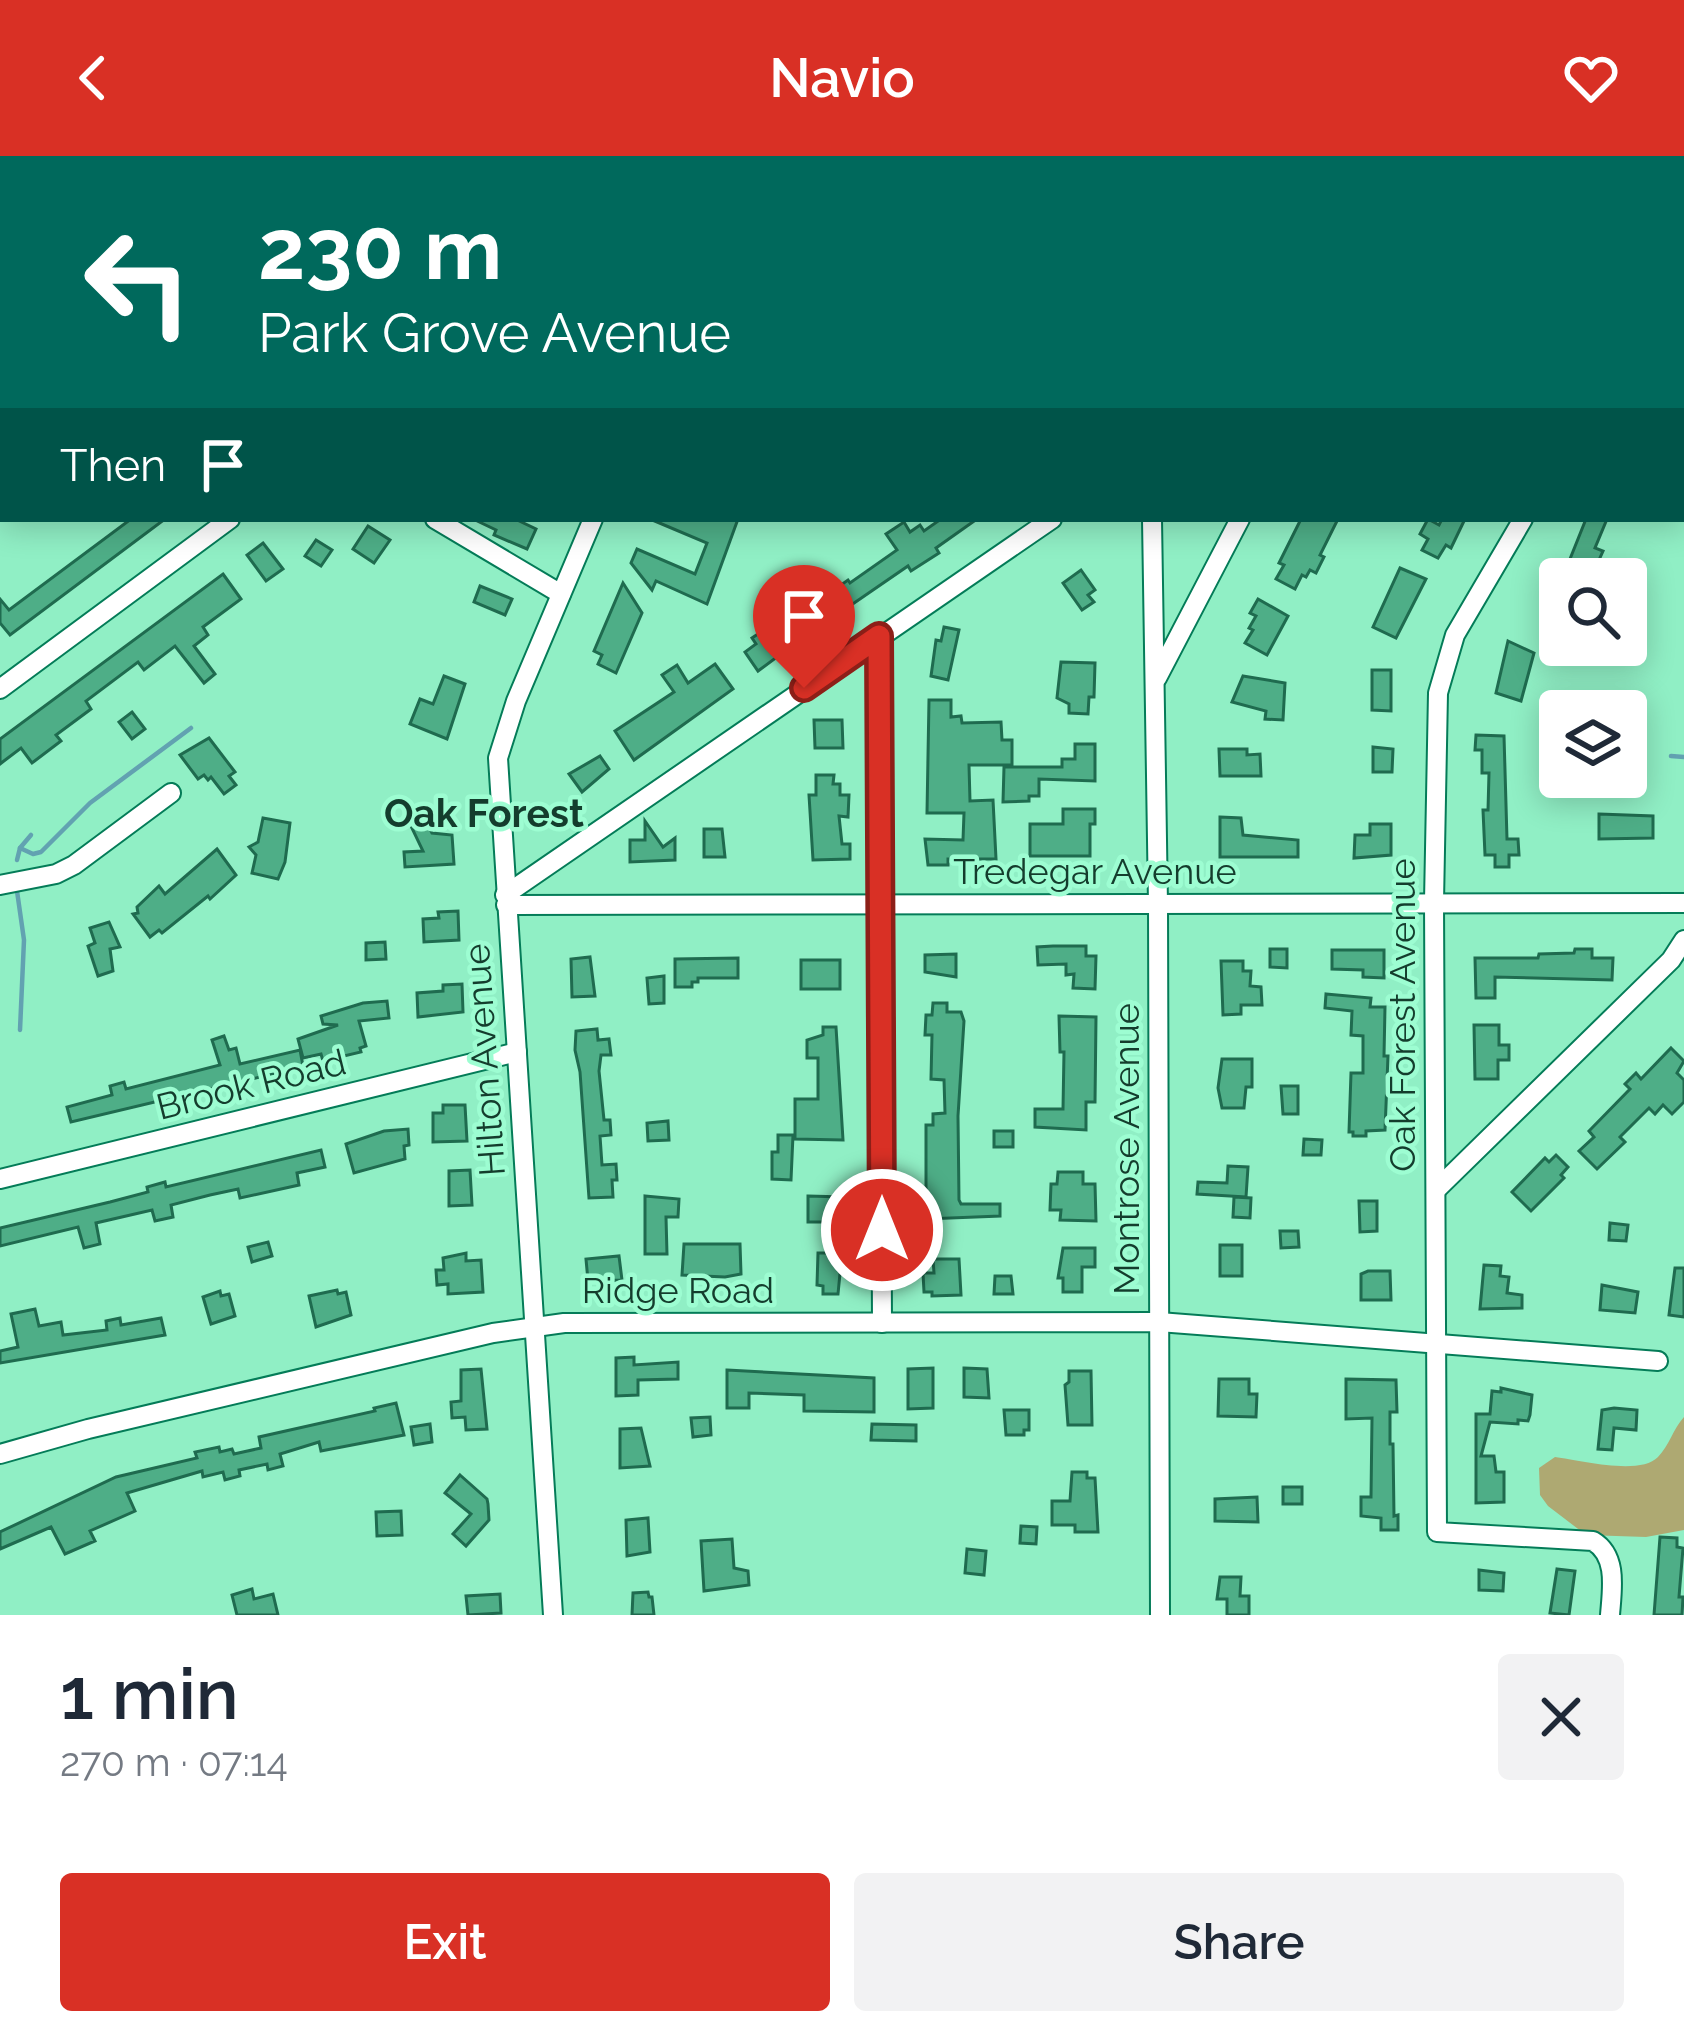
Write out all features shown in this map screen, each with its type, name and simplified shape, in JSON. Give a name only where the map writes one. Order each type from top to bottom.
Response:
[{"type":"street","points":[[0,689],[226,522]]},
{"type":"street","points":[[440,522],[561,594]]},
{"type":"street","name":"Hilton Avenue","points":[[553,1615],[499,758],[516,701],[591,522]]},
{"type":"street","points":[[506,900],[1048,522]]},
{"type":"street","name":"Montrose Avenue","points":[[1151,522],[1158,904],[1160,1615]]},
{"type":"street","name":"Montrose Avenue","points":[[1155,682],[1238,522]]},
{"type":"street","name":"Oak Forest Avenue","points":[[1521,522],[1455,634],[1441,678],[1436,728],[1437,1532],[1593,1541],[1610,1558],[1610,1615]]},
{"type":"street","points":[[879,636],[882,1323]]},
{"type":"street","points":[[0,885],[56,874],[74,865],[171,793]]},
{"type":"street","name":"Tredegar Avenue","points":[[506,900],[880,905],[1684,903]]},
{"type":"street","points":[[1436,1190],[1671,960],[1684,940]]},
{"type":"street","name":"Brook Road","points":[[0,1179],[517,1052]]},
{"type":"street","name":"Ridge Road","points":[[0,1454],[88,1429],[535,1325],[1159,1322],[1658,1361]]},
{"type":"shaded area","points":[[1684,1417],[1684,1530],[1646,1537],[1586,1535],[1540,1495],[1539,1468],[1555,1457],[1609,1465],[1649,1463],[1662,1453]]},
{"type":"building","points":[[127,522],[161,522],[10,635],[0,623],[0,599],[9,610]]},
{"type":"building","points":[[479,522],[521,522],[536,529],[527,549],[494,535],[496,530]]},
{"type":"building","points":[[657,522],[737,522],[707,604],[656,581],[652,590],[631,563],[637,549],[695,574],[707,543]]},
{"type":"building","points":[[904,522],[910,532],[920,525],[924,531],[937,522],[973,522],[936,548],[939,553],[911,571],[908,566],[844,610],[841,606],[816,622],[819,627],[805,636],[783,610],[812,590],[816,596],[838,581],[850,583],[897,550],[886,534]]},
{"type":"building","points":[[1300,522],[1336,522],[1316,573],[1310,570],[1306,577],[1302,575],[1295,589],[1276,579],[1284,565],[1279,563]]},
{"type":"building","points":[[1426,522],[1464,522],[1451,548],[1446,545],[1438,558],[1422,550],[1428,539],[1420,534]]},
{"type":"building","points":[[1585,522],[1606,522],[1595,548],[1603,551],[1600,558],[1570,558]]},
{"type":"building","points":[[368,526],[390,540],[374,563],[353,549]]},
{"type":"building","points":[[316,540],[332,550],[321,566],[305,556]]},
{"type":"building","points":[[263,543],[283,569],[266,581],[247,555]]},
{"type":"building","points":[[1400,568],[1426,579],[1396,638],[1373,627]]},
{"type":"building","points":[[1081,570],[1095,590],[1088,595],[1094,602],[1082,610],[1063,583]]},
{"type":"building","points":[[223,574],[241,599],[203,627],[208,635],[194,646],[215,674],[204,683],[175,646],[144,670],[138,662],[86,701],[91,709],[56,735],[61,741],[32,763],[21,748],[0,764],[0,739]]},
{"type":"building","points":[[623,583],[642,613],[616,673],[598,664],[602,655],[594,651]]},
{"type":"building","points":[[480,586],[512,599],[505,615],[474,602]]},
{"type":"building","points":[[1258,599],[1288,616],[1267,655],[1245,643],[1253,630],[1249,628],[1256,616],[1250,613]]},
{"type":"building","points":[[944,627],[959,630],[948,680],[931,676],[936,640],[941,641]]},
{"type":"building","points":[[764,630],[781,654],[758,671],[745,652],[756,644],[752,638]]},
{"type":"building","points":[[1508,641],[1534,653],[1521,701],[1496,693]]},
{"type":"building","points":[[1061,662],[1095,663],[1094,697],[1089,697],[1088,714],[1069,713],[1069,704],[1057,698]]},
{"type":"building","points":[[715,664],[733,689],[634,760],[615,731],[674,692],[662,675],[677,665],[688,683]]},
{"type":"building","points":[[1372,670],[1391,670],[1391,711],[1372,710]]},
{"type":"building","points":[[444,676],[465,684],[447,739],[410,724],[420,699],[433,704]]},
{"type":"building","points":[[1243,676],[1285,683],[1283,720],[1265,719],[1266,711],[1232,702]]},
{"type":"building","points":[[929,700],[951,700],[951,717],[961,716],[962,723],[1001,722],[1002,740],[1012,740],[1012,765],[969,765],[970,801],[993,800],[996,859],[948,859],[948,865],[928,865],[925,839],[963,840],[964,813],[927,813]]},
{"type":"building","points":[[132,712],[145,729],[132,739],[119,722]]},
{"type":"building","points":[[814,720],[842,720],[843,748],[815,748]]},
{"type":"building","points":[[1476,735],[1504,736],[1507,839],[1518,839],[1519,855],[1509,855],[1509,867],[1495,867],[1495,855],[1485,855],[1483,810],[1488,810],[1489,773],[1482,773]]},
{"type":"building","points":[[209,738],[235,772],[229,776],[236,785],[224,794],[211,777],[198,779],[180,755]]},
{"type":"building","points":[[1075,744],[1095,744],[1095,781],[1039,779],[1039,796],[1003,802],[1004,767],[1062,767],[1062,759],[1075,759]]},
{"type":"building","points":[[1373,747],[1393,749],[1392,772],[1373,772]]},
{"type":"building","points":[[1219,749],[1260,754],[1261,776],[1220,776]]},
{"type":"building","points":[[600,756],[609,769],[582,792],[569,774]]},
{"type":"building","points":[[816,775],[834,775],[840,795],[849,795],[848,817],[839,816],[842,844],[850,844],[850,859],[813,860],[809,795],[816,795]]},
{"type":"building","points":[[1063,809],[1095,809],[1090,856],[1030,856],[1030,824],[1063,824]]},
{"type":"building","points":[[1599,814],[1653,816],[1653,838],[1599,839]]},
{"type":"building","points":[[423,815],[432,833],[452,835],[454,864],[405,867],[404,852],[423,851],[409,822]]},
{"type":"building","points":[[1220,817],[1241,818],[1243,835],[1298,840],[1298,857],[1220,857]]},
{"type":"building","points":[[263,818],[290,823],[278,879],[252,873],[256,855],[249,847],[258,842]]},
{"type":"building","points":[[645,821],[663,847],[675,838],[675,860],[630,862],[630,840],[645,840]]},
{"type":"building","points":[[1370,824],[1391,824],[1391,855],[1354,858],[1355,835],[1370,835]]},
{"type":"building","points":[[704,829],[722,829],[725,857],[704,857]]},
{"type":"building","points":[[217,849],[236,875],[210,899],[208,896],[162,933],[159,930],[150,937],[133,914],[138,913],[137,907],[159,886],[165,894]]},
{"type":"building","points":[[458,911],[459,940],[424,942],[423,919]]},
{"type":"building","points":[[109,922],[120,947],[110,949],[113,971],[98,976],[88,946],[95,943],[90,928]]},
{"type":"building","points":[[385,942],[386,959],[366,960],[366,943]]},
{"type":"building","points":[[1086,946],[1086,956],[1096,956],[1095,989],[1073,988],[1074,974],[1066,975],[1066,964],[1038,965],[1037,947]]},
{"type":"building","points":[[1270,949],[1287,949],[1287,968],[1270,967]]},
{"type":"building","points":[[1575,949],[1592,949],[1592,958],[1613,958],[1612,980],[1495,977],[1495,998],[1476,998],[1475,958],[1538,958],[1539,954],[1574,953]]},
{"type":"building","points":[[1332,950],[1384,950],[1384,978],[1363,977],[1363,970],[1332,969]]},
{"type":"building","points":[[956,954],[956,977],[925,972],[925,955]]},
{"type":"building","points":[[590,957],[595,996],[572,997],[571,959]]},
{"type":"building","points":[[738,958],[738,978],[698,978],[692,987],[675,987],[675,959]]},
{"type":"building","points":[[801,960],[840,960],[840,989],[801,989]]},
{"type":"building","points":[[1221,961],[1243,961],[1243,971],[1251,971],[1250,986],[1261,987],[1262,1005],[1241,1005],[1241,1014],[1223,1015]]},
{"type":"building","points":[[664,976],[664,1003],[649,1004],[647,978]]},
{"type":"building","points":[[462,984],[463,1012],[418,1017],[417,993]]},
{"type":"building","points":[[1326,994],[1371,998],[1370,1007],[1385,1007],[1385,1130],[1366,1131],[1366,1136],[1349,1132],[1351,1073],[1363,1073],[1363,1036],[1351,1035],[1352,1011],[1325,1008]]},
{"type":"building","points":[[387,1001],[389,1018],[359,1021],[366,1046],[361,1052],[323,1061],[321,1054],[303,1058],[298,1039],[338,1025],[323,1024],[321,1016]]},
{"type":"building","points":[[933,1003],[947,1003],[947,1012],[961,1012],[964,1021],[959,1200],[961,1204],[1000,1204],[1000,1216],[926,1219],[926,1125],[933,1125],[933,1114],[945,1113],[944,1080],[931,1079],[932,1035],[925,1035],[926,1015],[932,1015]]},
{"type":"building","points":[[1059,1016],[1096,1017],[1095,1102],[1086,1102],[1086,1130],[1035,1127],[1035,1109],[1063,1109]]},
{"type":"building","points":[[1474,1025],[1499,1025],[1499,1045],[1509,1045],[1509,1060],[1498,1060],[1498,1079],[1475,1079]]},
{"type":"building","points":[[823,1027],[836,1027],[843,1140],[795,1139],[795,1099],[818,1099],[818,1058],[807,1058],[807,1040],[823,1035]]},
{"type":"building","points":[[597,1029],[598,1040],[609,1039],[611,1055],[601,1055],[599,1071],[604,1120],[610,1120],[611,1135],[600,1136],[602,1165],[616,1164],[617,1180],[612,1180],[613,1197],[589,1198],[575,1050],[576,1031]]},
{"type":"building","points":[[224,1036],[229,1050],[236,1048],[240,1064],[300,1050],[303,1066],[228,1089],[226,1085],[71,1122],[67,1107],[112,1095],[110,1086],[124,1082],[126,1089],[220,1065],[212,1040]]},
{"type":"building","points":[[1671,1048],[1684,1061],[1677,1073],[1684,1080],[1684,1102],[1672,1114],[1663,1105],[1655,1114],[1649,1108],[1620,1137],[1625,1142],[1597,1169],[1579,1151],[1594,1137],[1589,1131],[1630,1089],[1625,1084],[1636,1073],[1641,1079]]},
{"type":"building","points":[[1222,1059],[1252,1059],[1252,1087],[1246,1087],[1244,1108],[1222,1108],[1218,1088]]},
{"type":"building","points":[[1281,1086],[1298,1086],[1298,1114],[1283,1114]]},
{"type":"building","points":[[443,1105],[465,1105],[467,1141],[433,1142],[433,1113],[443,1113]]},
{"type":"building","points":[[668,1121],[669,1140],[648,1141],[647,1123]]},
{"type":"building","points":[[408,1129],[405,1159],[354,1173],[346,1144],[384,1131]]},
{"type":"building","points":[[994,1131],[1013,1131],[1013,1147],[994,1147]]},
{"type":"building","points":[[778,1135],[793,1135],[791,1180],[772,1179],[772,1152],[778,1152]]},
{"type":"building","points":[[1304,1139],[1322,1140],[1321,1155],[1303,1155]]},
{"type":"building","points":[[321,1150],[325,1167],[297,1173],[299,1185],[240,1198],[238,1189],[210,1195],[171,1205],[173,1217],[155,1221],[152,1210],[96,1223],[100,1244],[84,1248],[78,1227],[0,1246],[0,1228],[148,1192],[147,1187],[165,1182],[166,1187]]},
{"type":"building","points":[[1556,1155],[1568,1167],[1561,1175],[1564,1178],[1531,1211],[1512,1192],[1545,1158],[1549,1162]]},
{"type":"building","points":[[1228,1166],[1248,1167],[1246,1197],[1197,1194],[1198,1182],[1227,1183]]},
{"type":"building","points":[[470,1170],[472,1205],[449,1206],[449,1171]]},
{"type":"building","points":[[1058,1172],[1083,1172],[1083,1184],[1095,1184],[1096,1221],[1060,1220],[1061,1210],[1050,1210],[1051,1184],[1057,1184]]},
{"type":"building","points":[[645,1196],[679,1199],[678,1217],[666,1217],[667,1254],[645,1254]]},
{"type":"building","points":[[808,1196],[843,1197],[843,1222],[808,1222]]},
{"type":"building","points":[[1234,1197],[1251,1198],[1250,1218],[1233,1217]]},
{"type":"building","points":[[1359,1201],[1377,1201],[1377,1231],[1360,1232]]},
{"type":"building","points":[[1610,1223],[1628,1225],[1626,1241],[1609,1240]]},
{"type":"building","points":[[1280,1231],[1298,1231],[1299,1247],[1281,1248]]},
{"type":"building","points":[[268,1242],[272,1256],[252,1262],[248,1247]]},
{"type":"building","points":[[684,1244],[740,1244],[741,1274],[682,1275]]},
{"type":"building","points":[[1220,1245],[1242,1245],[1242,1276],[1220,1276]]},
{"type":"building","points":[[1063,1248],[1095,1248],[1095,1267],[1082,1267],[1082,1292],[1063,1292],[1063,1278],[1058,1278]]},
{"type":"building","points":[[466,1253],[466,1261],[481,1260],[483,1292],[448,1294],[448,1284],[437,1285],[436,1270],[444,1270],[443,1258]]},
{"type":"building","points":[[818,1253],[842,1253],[838,1294],[823,1294],[823,1286],[817,1285]]},
{"type":"building","points":[[619,1256],[622,1280],[588,1281],[586,1259]]},
{"type":"building","points":[[933,1259],[959,1259],[961,1295],[924,1292],[923,1273],[934,1273]]},
{"type":"building","points":[[1484,1265],[1501,1266],[1500,1276],[1509,1277],[1507,1293],[1522,1295],[1522,1308],[1480,1309]]},
{"type":"building","points":[[1675,1268],[1684,1268],[1684,1317],[1669,1315]]},
{"type":"building","points":[[1390,1271],[1391,1300],[1361,1300],[1361,1274]]},
{"type":"building","points":[[995,1276],[1011,1276],[1013,1294],[994,1294]]},
{"type":"building","points":[[1602,1285],[1638,1292],[1635,1313],[1600,1310]]},
{"type":"building","points":[[337,1290],[338,1294],[346,1292],[351,1315],[316,1327],[309,1296]]},
{"type":"building","points":[[220,1291],[221,1296],[229,1294],[235,1316],[211,1324],[203,1297]]},
{"type":"building","points":[[35,1309],[39,1326],[61,1322],[63,1335],[107,1330],[106,1321],[120,1318],[121,1325],[161,1318],[165,1335],[0,1363],[0,1351],[18,1347],[11,1314]]},
{"type":"building","points":[[634,1357],[634,1365],[678,1362],[678,1379],[638,1380],[638,1395],[616,1396],[616,1358]]},
{"type":"building","points":[[933,1368],[933,1408],[908,1409],[908,1369]]},
{"type":"building","points":[[964,1368],[987,1369],[989,1398],[964,1397]]},
{"type":"building","points":[[481,1369],[487,1429],[466,1430],[465,1417],[452,1418],[451,1402],[461,1401],[461,1370]]},
{"type":"building","points":[[727,1370],[874,1378],[874,1412],[804,1411],[804,1395],[749,1393],[749,1408],[727,1408]]},
{"type":"building","points":[[1069,1371],[1091,1371],[1092,1425],[1068,1425],[1065,1385]]},
{"type":"building","points":[[1219,1379],[1249,1379],[1249,1394],[1257,1394],[1256,1417],[1218,1416]]},
{"type":"building","points":[[1346,1379],[1396,1380],[1397,1412],[1390,1412],[1390,1444],[1398,1530],[1381,1530],[1381,1518],[1361,1516],[1361,1497],[1371,1497],[1372,1418],[1346,1419]]},
{"type":"building","points":[[1501,1388],[1532,1395],[1530,1415],[1518,1424],[1490,1422],[1481,1456],[1494,1456],[1496,1472],[1504,1472],[1504,1502],[1476,1503],[1476,1414],[1490,1414],[1492,1391],[1501,1392]]},
{"type":"building","points":[[396,1403],[404,1435],[321,1451],[319,1442],[280,1454],[283,1466],[268,1470],[267,1464],[239,1470],[240,1476],[225,1480],[223,1472],[203,1477],[202,1471],[127,1493],[135,1511],[90,1531],[95,1541],[65,1554],[51,1527],[0,1549],[0,1532],[116,1477],[197,1458],[195,1452],[219,1447],[220,1452],[232,1449],[234,1454],[261,1448],[259,1437]]},
{"type":"building","points":[[1004,1410],[1029,1410],[1029,1430],[1024,1435],[1006,1435]]},
{"type":"building","points":[[1602,1410],[1637,1410],[1636,1430],[1614,1428],[1612,1450],[1598,1449]]},
{"type":"building","points":[[710,1417],[711,1435],[693,1437],[691,1418]]},
{"type":"building","points":[[430,1424],[432,1442],[414,1445],[411,1427]]},
{"type":"building","points":[[872,1424],[916,1425],[916,1441],[871,1440]]},
{"type":"building","points":[[641,1428],[650,1466],[620,1468],[620,1429]]},
{"type":"building","points":[[1072,1472],[1087,1472],[1087,1478],[1095,1478],[1098,1532],[1052,1525],[1052,1501],[1070,1501]]},
{"type":"building","points":[[460,1475],[488,1504],[489,1520],[466,1546],[453,1534],[471,1514],[445,1493]]},
{"type":"building","points":[[1283,1487],[1302,1487],[1302,1504],[1283,1504]]},
{"type":"building","points":[[1257,1497],[1258,1522],[1215,1521],[1215,1499]]},
{"type":"building","points":[[401,1511],[402,1535],[377,1536],[376,1512]]},
{"type":"building","points":[[648,1518],[650,1552],[627,1556],[626,1520]]},
{"type":"building","points":[[1021,1526],[1037,1527],[1036,1544],[1020,1543]]},
{"type":"building","points":[[1660,1537],[1677,1538],[1677,1547],[1683,1548],[1682,1615],[1654,1615]]},
{"type":"building","points":[[732,1539],[734,1568],[748,1571],[749,1585],[704,1591],[701,1541]]},
{"type":"building","points":[[967,1549],[986,1551],[984,1575],[965,1573]]},
{"type":"building","points":[[1557,1569],[1575,1571],[1569,1615],[1550,1613]]},
{"type":"building","points":[[1479,1570],[1504,1573],[1503,1591],[1479,1590]]},
{"type":"building","points":[[1220,1577],[1241,1577],[1240,1596],[1249,1596],[1249,1615],[1227,1615],[1227,1599],[1217,1599]]},
{"type":"building","points":[[252,1589],[254,1599],[273,1594],[278,1615],[237,1615],[232,1595]]},
{"type":"building","points":[[648,1592],[654,1615],[632,1615],[633,1593]]},
{"type":"building","points":[[500,1594],[501,1613],[468,1615],[466,1596]]},
{"type":"waterway","points":[[20,848],[41,852],[90,803],[191,728]]},
{"type":"waterway","points":[[1671,756],[1684,757]]},
{"type":"waterway","points":[[17,860],[31,835]]},
{"type":"waterway","points":[[17,891],[24,940],[20,1030]]},
{"type":"district","name":"Oak Forest","points":[[484,813]]},
{"type":"route","points":[[804,688],[879,636],[882,1230]]}]
